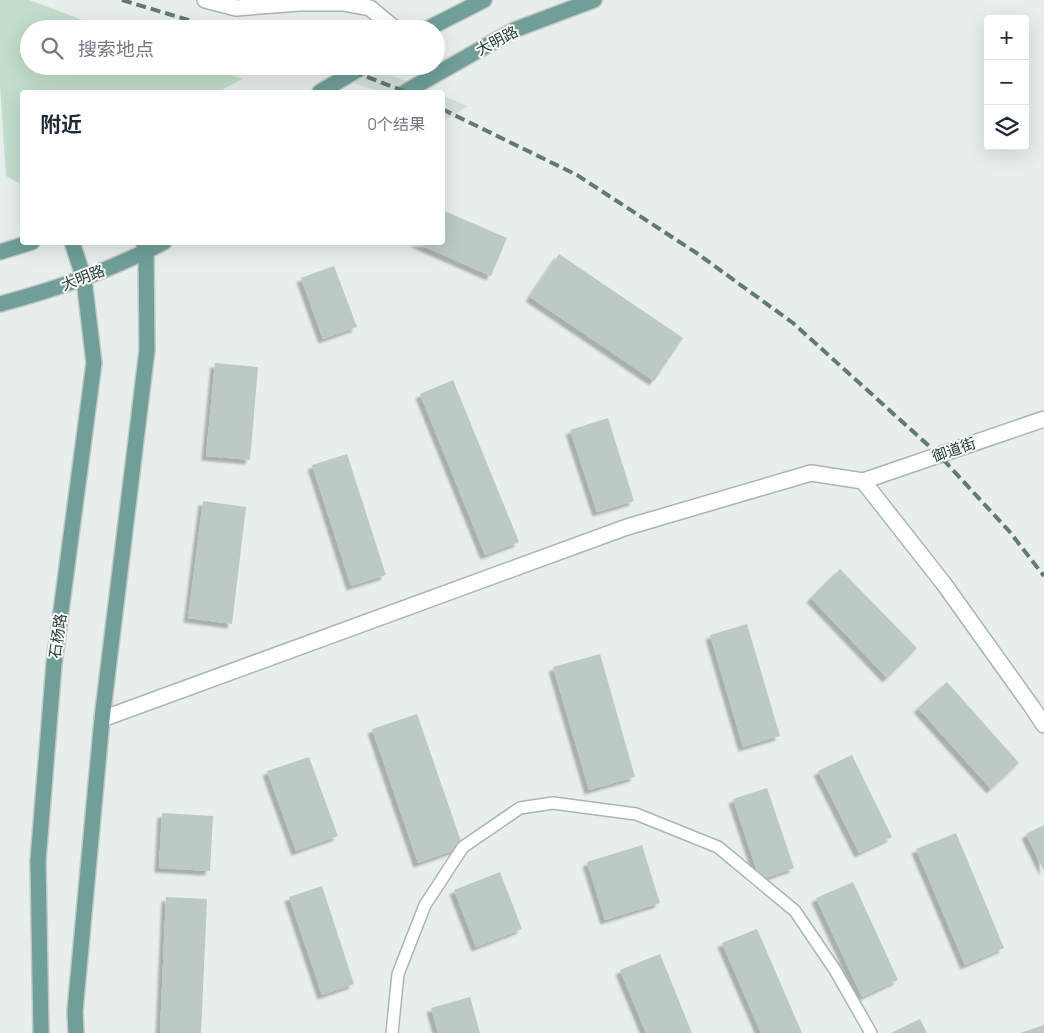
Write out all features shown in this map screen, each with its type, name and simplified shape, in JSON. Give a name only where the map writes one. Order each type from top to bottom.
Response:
[{"type":"main road","points":[[445,20],[484,0]]},
{"type":"main road","name":"大明路","points":[[445,69],[514,30],[594,0]]},
{"type":"main road","points":[[323,90],[349,75]]},
{"type":"main road","name":"大明路","points":[[409,90],[435,75]]},
{"type":"main road","points":[[0,252],[22,245]]},
{"type":"main road","name":"石杨路","points":[[41,1033],[38,860],[54,664],[94,363],[84,279],[73,245]]},
{"type":"main road","points":[[76,1033],[75,1011],[102,719],[147,350],[144,247]]},
{"type":"main road","name":"大明路","points":[[0,304],[47,292],[84,279],[144,247]]},
{"type":"street","points":[[205,0],[236,8],[300,3],[343,3],[370,8],[384,20]]},
{"type":"street","name":"御道街","points":[[863,481],[1044,419]]},
{"type":"street","points":[[102,719],[627,527],[811,473],[863,481],[944,584],[1044,725]]},
{"type":"lane","points":[[392,1033],[398,974],[426,904],[464,847],[520,808],[553,803],[636,814],[718,848],[795,911],[835,970],[870,1033]]},
{"type":"shaded area","points":[[332,75],[390,75],[429,90],[373,90]]},
{"type":"shaded area","points":[[445,97],[468,106],[446,120]]},
{"type":"green space","points":[[0,0],[29,0],[83,20],[20,20],[20,75],[232,75],[242,79],[222,90],[20,90],[20,184],[6,176],[0,84]]},
{"type":"building","points":[[445,211],[507,238],[491,276],[421,245],[445,245]]},
{"type":"building","points":[[559,254],[683,338],[654,381],[530,297]]},
{"type":"building","points":[[334,266],[357,327],[323,339],[301,278]]},
{"type":"building","points":[[215,363],[258,367],[250,460],[206,456]]},
{"type":"building","points":[[453,380],[519,542],[485,555],[420,394]]},
{"type":"building","points":[[608,418],[634,501],[597,512],[570,430]]},
{"type":"building","points":[[347,454],[386,575],[351,586],[312,465]]},
{"type":"building","points":[[203,501],[246,507],[232,624],[188,618]]},
{"type":"building","points":[[840,569],[917,648],[887,678],[811,598]]},
{"type":"building","points":[[747,624],[780,736],[743,747],[710,635]]},
{"type":"building","points":[[600,654],[635,777],[589,790],[553,667]]},
{"type":"building","points":[[947,682],[1019,763],[991,789],[918,708]]},
{"type":"building","points":[[417,714],[463,847],[418,863],[372,729]]},
{"type":"building","points":[[852,755],[892,837],[859,853],[818,771]]},
{"type":"building","points":[[309,757],[338,836],[296,851],[267,771]]},
{"type":"building","points":[[767,788],[794,868],[760,880],[733,799]]},
{"type":"building","points":[[162,813],[213,816],[210,871],[159,868]]},
{"type":"building","points":[[1044,825],[1044,871],[1026,834]]},
{"type":"building","points":[[956,833],[1004,948],[965,965],[916,849]]},
{"type":"building","points":[[642,845],[660,903],[605,920],[587,862]]},
{"type":"building","points":[[500,872],[522,929],[476,947],[454,890]]},
{"type":"building","points":[[853,882],[898,980],[862,997],[816,898]]},
{"type":"building","points":[[322,886],[354,984],[322,995],[289,897]]},
{"type":"building","points":[[166,897],[207,899],[201,1033],[160,1033]]},
{"type":"building","points":[[757,929],[802,1033],[761,1033],[722,943]]},
{"type":"building","points":[[660,954],[692,1033],[646,1033],[620,970]]},
{"type":"building","points":[[470,997],[480,1033],[438,1033],[431,1008]]},
{"type":"building","points":[[920,1019],[927,1033],[891,1033]]},
{"type":"building","points":[[1044,1025],[1044,1033],[1020,1033]]},
{"type":"railway","points":[[122,0],[188,20]]},
{"type":"railway","points":[[362,75],[401,90]]},
{"type":"railway","points":[[445,110],[577,175],[698,254],[793,323],[939,455],[1009,531],[1044,576]]}]
